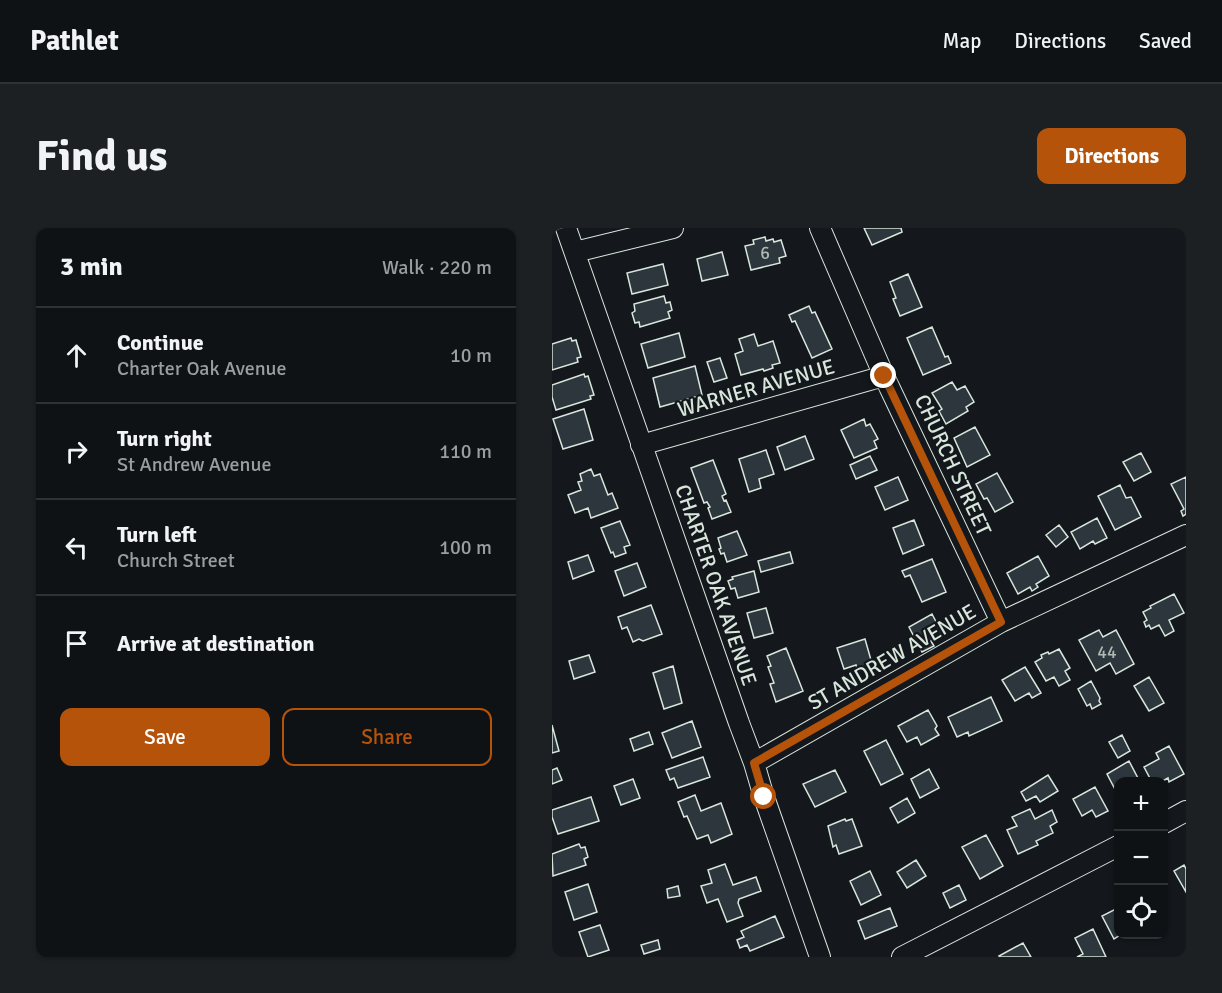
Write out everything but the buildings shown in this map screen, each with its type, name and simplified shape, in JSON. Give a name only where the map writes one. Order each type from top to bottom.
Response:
[{"type":"street","name":"CHARTER OAK AVENUE","points":[[567,228],[820,957]]},
{"type":"street","points":[[575,252],[672,228]]},
{"type":"street","name":"CHURCH STREET","points":[[820,228],[884,376],[1001,622]]},
{"type":"street","name":"WARNER AVENUE","points":[[641,445],[884,376]]},
{"type":"street","name":"ST ANDREW AVENUE","points":[[754,763],[1001,622],[1186,535]]},
{"type":"street","points":[[1168,821],[1186,812]]},
{"type":"street","points":[[902,957],[1114,849]]},
{"type":"route","points":[[764,797],[754,763],[1001,622],[884,376]]}]
